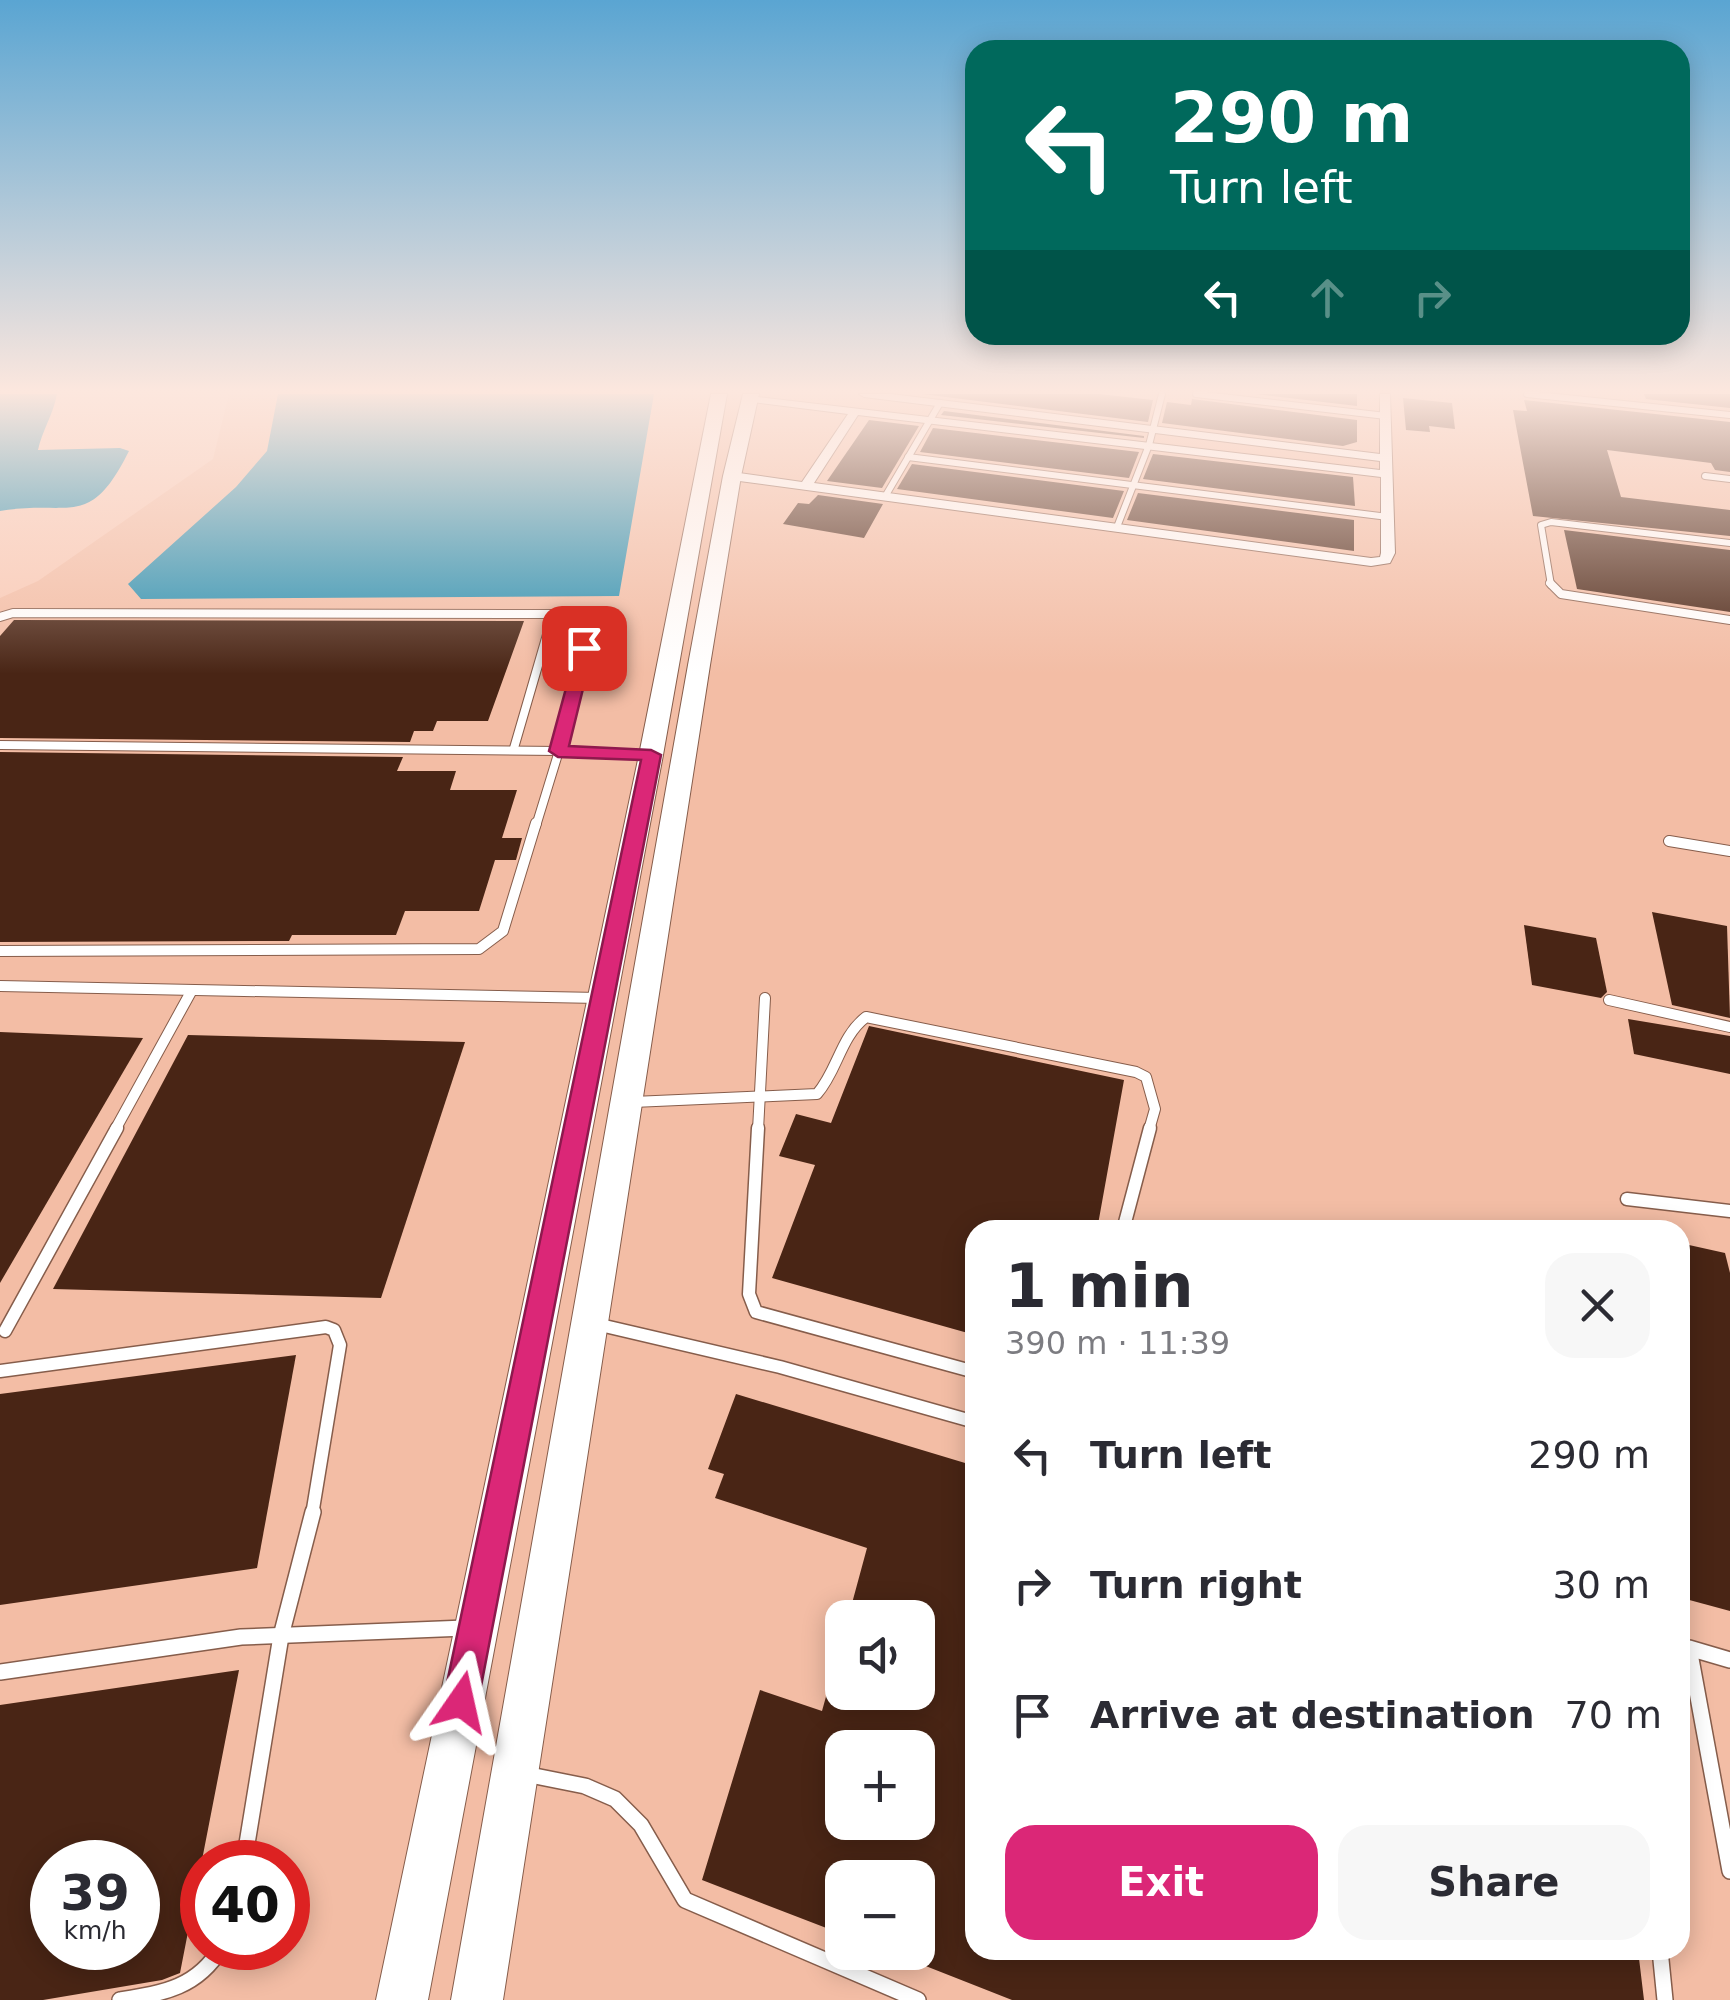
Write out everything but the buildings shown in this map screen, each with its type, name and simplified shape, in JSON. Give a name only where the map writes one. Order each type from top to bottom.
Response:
[{"type":"street","points":[[478,2000],[627,1102],[682,665],[722,487]]},
{"type":"street","points":[[402,2000],[651,755],[682,665],[729,487]]},
{"type":"street","points":[[831,487],[1371,562],[1385,560],[1388,553],[1388,487]]},
{"type":"lane","points":[[886,495],[891,487]]},
{"type":"lane","points":[[1129,487],[1388,517]]},
{"type":"lane","points":[[1117,527],[1134,488]]},
{"type":"lane","points":[[1730,543],[1552,522],[1541,525],[1540,532],[1551,587],[1561,594],[1730,620]]},
{"type":"lane","points":[[0,618],[13,614],[593,613],[558,751],[503,932],[480,949],[0,951]]},
{"type":"lane","points":[[514,748],[553,614]]},
{"type":"lane","points":[[0,745],[514,748],[651,755]]},
{"type":"lane","points":[[1669,841],[1730,852]]},
{"type":"lane","points":[[0,986],[600,998]]},
{"type":"lane","points":[[4,1332],[192,990]]},
{"type":"lane","points":[[765,998],[749,1294],[756,1312],[965,1369]]},
{"type":"lane","points":[[1610,1000],[1730,1028]]},
{"type":"lane","points":[[627,1102],[818,1094],[828,1084],[848,1031],[866,1018],[1136,1072],[1146,1077],[1154,1108],[1126,1220]]},
{"type":"lane","points":[[1627,1199],[1730,1211]]},
{"type":"lane","points":[[590,1323],[780,1367],[965,1419]]},
{"type":"lane","points":[[0,1371],[334,1330],[340,1345],[317,1495],[281,1636],[248,1840]]},
{"type":"lane","points":[[0,1672],[241,1638],[476,1628]]},
{"type":"lane","points":[[1690,1648],[1730,1660]]},
{"type":"lane","points":[[1690,1653],[1730,1870]]},
{"type":"lane","points":[[515,1772],[614,1796],[636,1815],[668,1880],[685,1900],[918,2000]]},
{"type":"lane","points":[[1661,1960],[1665,2000]]},
{"type":"lane","points":[[120,2000],[182,1989],[209,1970]]},
{"type":"shaded area","points":[[172,487],[1730,487],[1730,2000],[0,2000],[0,598],[38,581]]},
{"type":"water","points":[[0,487],[106,487],[76,507],[0,511]]},
{"type":"water","points":[[236,487],[638,487],[619,596],[141,599],[128,584]]},
{"type":"route","points":[[461,1702],[651,755],[558,751],[584,648]]}]
